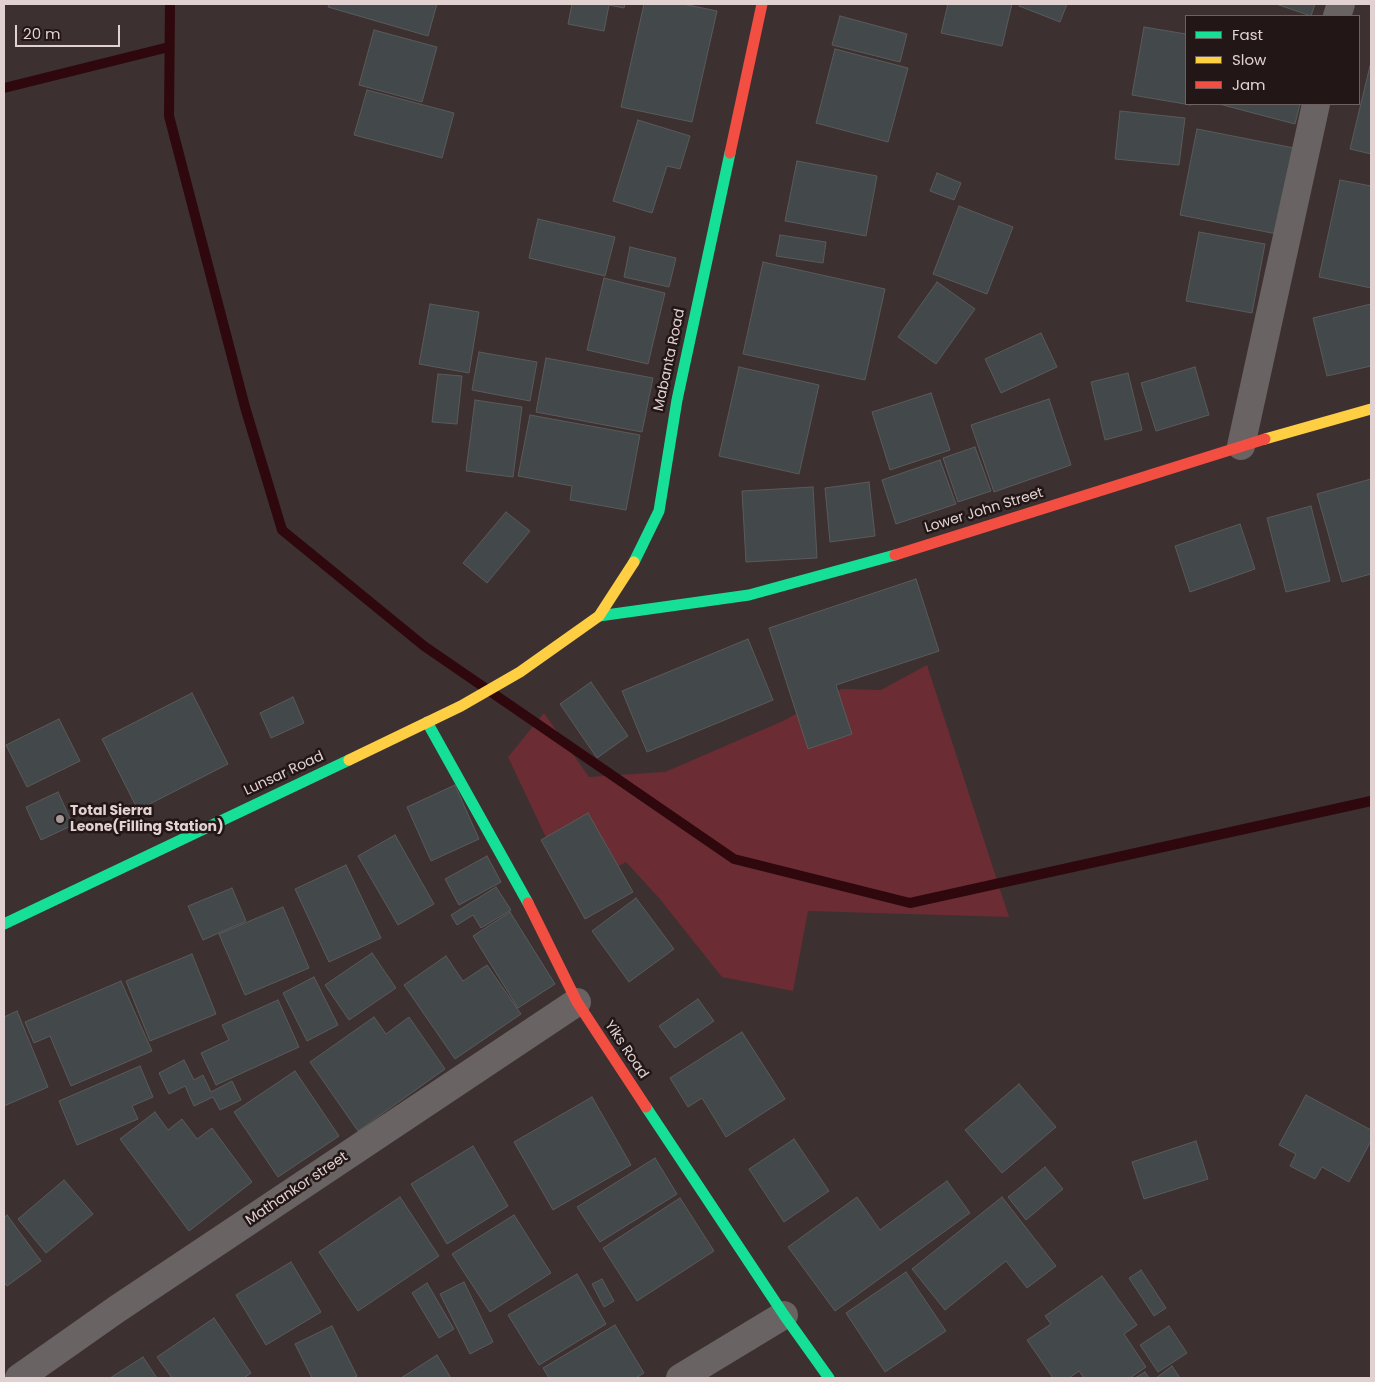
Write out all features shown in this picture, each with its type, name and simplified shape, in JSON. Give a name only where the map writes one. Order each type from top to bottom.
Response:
[{"type":"street","name":"Mabanta Road","points":[[520,672],[599,616],[631,568],[659,511],[677,400],[762,4]]},
{"type":"street","points":[[1242,446],[1316,105]]},
{"type":"street","name":"Lower John Street","points":[[599,616],[749,595],[849,569],[1242,446],[1371,409]]},
{"type":"street","name":"Lunsar Road","points":[[4,924],[461,706],[520,672]]},
{"type":"street","name":"Yiks Road","points":[[427,722],[520,885],[577,1002],[784,1315],[829,1378]]},
{"type":"street","name":"Mathankor street","points":[[19,1378],[126,1304],[577,1002]]},
{"type":"street","points":[[680,1378],[784,1315]]},
{"type":"shaded area","points":[[927,665],[1009,917],[808,911],[793,991],[722,977],[659,898],[626,862],[571,890],[508,757],[544,713],[589,777],[665,772],[783,721],[841,689],[881,690]]},
{"type":"building","points":[[329,4],[437,4],[428,36],[328,7]]},
{"type":"building","points":[[572,4],[625,4],[624,8],[609,5],[604,31],[568,24]]},
{"type":"building","points":[[644,4],[683,4],[717,11],[692,122],[621,107]]},
{"type":"building","points":[[948,4],[1012,4],[1002,46],[941,33]]},
{"type":"building","points":[[1020,4],[1067,4],[1060,22],[1019,6]]},
{"type":"building","points":[[1276,4],[1315,4],[1311,15]]},
{"type":"building","points":[[840,16],[907,34],[900,62],[832,45]]},
{"type":"building","points":[[1144,27],[1185,34],[1185,104],[1132,95]]},
{"type":"building","points":[[374,30],[437,47],[422,102],[359,85]]},
{"type":"building","points":[[835,49],[908,68],[888,142],[816,123]]},
{"type":"building","points":[[1371,66],[1371,154],[1350,149]]},
{"type":"building","points":[[367,90],[454,113],[442,158],[354,135]]},
{"type":"building","points":[[1223,105],[1300,105],[1295,124]]},
{"type":"building","points":[[1120,111],[1185,118],[1179,165],[1115,159]]},
{"type":"building","points":[[638,120],[690,136],[680,169],[667,166],[652,213],[613,201]]},
{"type":"building","points":[[1197,129],[1294,148],[1277,234],[1180,215]]},
{"type":"building","points":[[797,161],[877,176],[866,236],[785,221]]},
{"type":"building","points":[[937,173],[961,183],[954,200],[930,191]]},
{"type":"building","points":[[1340,180],[1371,186],[1371,288],[1319,277]]},
{"type":"building","points":[[959,206],[1013,227],[987,294],[933,274]]},
{"type":"building","points":[[538,219],[615,237],[605,276],[529,258]]},
{"type":"building","points":[[1199,232],[1265,244],[1252,313],[1186,301]]},
{"type":"building","points":[[780,235],[826,242],[823,263],[776,256]]},
{"type":"building","points":[[630,247],[676,258],[669,287],[624,277]]},
{"type":"building","points":[[763,262],[885,289],[865,380],[743,354]]},
{"type":"building","points":[[604,278],[665,293],[648,364],[587,350]]},
{"type":"building","points":[[937,282],[975,309],[936,364],[898,337]]},
{"type":"building","points":[[430,304],[479,312],[469,373],[419,364]]},
{"type":"building","points":[[1371,304],[1371,366],[1327,376],[1313,318]]},
{"type":"building","points":[[1041,333],[1057,367],[1001,393],[985,359]]},
{"type":"building","points":[[479,352],[537,362],[530,401],[472,390]]},
{"type":"building","points":[[546,358],[653,378],[642,432],[536,412]]},
{"type":"building","points":[[739,367],[819,385],[799,474],[719,456]]},
{"type":"building","points":[[1195,367],[1209,415],[1156,431],[1141,383]]},
{"type":"building","points":[[1128,373],[1142,430],[1105,440],[1091,382]]},
{"type":"building","points":[[438,374],[462,376],[457,424],[432,422]]},
{"type":"building","points":[[931,393],[950,450],[890,470],[872,412]]},
{"type":"building","points":[[1049,399],[1071,465],[994,492],[971,425]]},
{"type":"building","points":[[475,400],[522,407],[513,477],[466,471]]},
{"type":"building","points":[[530,415],[640,435],[626,510],[570,500],[572,486],[518,476]]},
{"type":"building","points":[[975,447],[991,491],[958,502],[943,458]]},
{"type":"building","points":[[940,460],[956,504],[896,524],[882,480]]},
{"type":"building","points":[[1371,479],[1371,574],[1342,582],[1317,494]]},
{"type":"building","points":[[869,482],[875,536],[830,542],[825,488]]},
{"type":"building","points":[[813,487],[817,558],[746,562],[742,491]]},
{"type":"building","points":[[1311,506],[1330,581],[1286,592],[1267,518]]},
{"type":"building","points":[[506,512],[530,531],[487,583],[463,563]]},
{"type":"building","points":[[1240,524],[1255,569],[1190,592],[1175,546]]},
{"type":"building","points":[[916,579],[939,651],[836,685],[852,734],[808,749],[769,628]]},
{"type":"building","points":[[748,639],[773,700],[647,752],[622,691]]},
{"type":"building","points":[[591,682],[628,736],[597,758],[560,704]]},
{"type":"building","points":[[192,693],[228,764],[138,810],[102,739]]},
{"type":"building","points":[[293,697],[304,723],[271,738],[260,713]]},
{"type":"building","points":[[59,719],[80,761],[27,787],[6,745]]},
{"type":"building","points":[[455,785],[479,839],[431,861],[407,807]]},
{"type":"building","points":[[58,792],[73,825],[41,840],[26,807]]},
{"type":"building","points":[[588,813],[633,892],[585,919],[541,840]]},
{"type":"building","points":[[395,835],[434,904],[398,925],[358,856]]},
{"type":"building","points":[[487,856],[501,882],[459,905],[445,879]]},
{"type":"building","points":[[346,865],[381,938],[329,962],[295,889]]},
{"type":"building","points":[[496,887],[511,910],[481,928],[473,915],[457,925],[451,915]]},
{"type":"building","points":[[232,888],[246,921],[203,940],[188,906]]},
{"type":"building","points":[[636,898],[674,949],[629,982],[592,931]]},
{"type":"building","points":[[283,907],[309,968],[245,995],[219,934]]},
{"type":"building","points":[[510,912],[555,984],[518,1008],[473,936]]},
{"type":"building","points":[[372,953],[396,988],[349,1020],[325,985]]},
{"type":"building","points":[[192,954],[216,1014],[150,1041],[126,981]]},
{"type":"building","points":[[446,956],[463,981],[487,965],[521,1014],[455,1059],[404,985]]},
{"type":"building","points":[[314,977],[338,1025],[307,1041],[283,993]]},
{"type":"building","points":[[121,981],[152,1051],[71,1086],[50,1036],[34,1043],[25,1022]]},
{"type":"building","points":[[698,999],[714,1021],[675,1048],[659,1026]]},
{"type":"building","points":[[278,1000],[299,1047],[216,1085],[201,1053],[229,1040],[222,1025]]},
{"type":"building","points":[[17,1011],[48,1087],[4,1106],[4,1017]]},
{"type":"building","points":[[374,1017],[386,1034],[409,1017],[445,1069],[358,1131],[310,1062]]},
{"type":"building","points":[[742,1032],[785,1099],[726,1137],[702,1098],[688,1107],[670,1078]]},
{"type":"building","points":[[184,1060],[194,1080],[203,1075],[211,1092],[232,1081],[241,1100],[220,1110],[213,1097],[194,1106],[185,1086],[169,1094],[159,1073]]},
{"type":"building","points":[[140,1066],[153,1097],[132,1106],[138,1119],[77,1145],[59,1101]]},
{"type":"building","points":[[295,1071],[339,1136],[278,1177],[234,1112]]},
{"type":"building","points":[[1019,1084],[1056,1127],[1002,1173],[965,1130]]},
{"type":"building","points":[[1306,1095],[1371,1130],[1371,1141],[1349,1182],[1322,1167],[1315,1179],[1290,1166],[1296,1154],[1279,1145]]},
{"type":"building","points":[[592,1097],[631,1165],[553,1210],[514,1142]]},
{"type":"building","points":[[155,1112],[168,1130],[182,1119],[197,1139],[212,1128],[252,1182],[189,1231],[120,1139]]},
{"type":"building","points":[[794,1139],[829,1191],[784,1222],[749,1169]]},
{"type":"building","points":[[1196,1141],[1208,1179],[1144,1199],[1132,1162]]},
{"type":"building","points":[[473,1146],[508,1206],[447,1244],[411,1184]]},
{"type":"building","points":[[655,1158],[677,1194],[600,1242],[577,1207]]},
{"type":"building","points":[[1045,1167],[1063,1189],[1026,1220],[1008,1197]]},
{"type":"building","points":[[64,1180],[93,1214],[46,1253],[18,1219]]},
{"type":"building","points":[[947,1181],[970,1213],[835,1311],[788,1247],[857,1197],[880,1230]]},
{"type":"building","points":[[400,1197],[439,1256],[358,1311],[319,1252]]},
{"type":"building","points":[[1002,1197],[1056,1266],[1027,1288],[1006,1261],[945,1310],[912,1269]]},
{"type":"building","points":[[680,1198],[714,1251],[637,1301],[603,1248]]},
{"type":"building","points":[[7,1215],[41,1261],[7,1286],[4,1282],[4,1218]]},
{"type":"building","points":[[514,1215],[551,1273],[490,1312],[452,1254]]},
{"type":"building","points":[[291,1262],[321,1312],[266,1345],[236,1295]]},
{"type":"building","points":[[1141,1270],[1166,1308],[1154,1316],[1129,1278]]},
{"type":"building","points":[[906,1272],[946,1331],[885,1372],[846,1313]]},
{"type":"building","points":[[577,1274],[606,1324],[539,1365],[508,1315]]},
{"type":"building","points":[[1102,1276],[1137,1325],[1124,1334],[1146,1367],[1130,1378],[1084,1378],[1079,1371],[1069,1378],[1053,1378],[1027,1340],[1051,1324],[1045,1316]]},
{"type":"building","points":[[602,1279],[614,1301],[604,1307],[592,1284]]},
{"type":"building","points":[[464,1282],[493,1342],[470,1354],[440,1294]]},
{"type":"building","points":[[427,1283],[454,1329],[439,1338],[412,1293]]},
{"type":"building","points":[[214,1318],[251,1373],[244,1378],[172,1378],[157,1357]]},
{"type":"building","points":[[615,1325],[644,1373],[636,1378],[549,1378],[543,1368]]},
{"type":"building","points":[[332,1326],[357,1376],[353,1378],[312,1378],[295,1344]]},
{"type":"building","points":[[1169,1326],[1187,1353],[1158,1372],[1140,1345]]},
{"type":"building","points":[[437,1355],[451,1378],[401,1378]]},
{"type":"building","points":[[143,1357],[157,1378],[110,1378]]},
{"type":"building","points":[[1172,1366],[1180,1378],[1156,1378]]},
{"type":"building","points":[[1145,1372],[1149,1378],[1135,1378]]},
{"type":"waterway","points":[[170,4],[169,116],[245,407],[282,530],[424,646],[734,859],[910,903],[1371,801]]},
{"type":"waterway","points":[[4,88],[169,47]]},
{"type":"traffic: fast","points":[[634,562],[659,511],[677,400],[730,153]]},
{"type":"traffic: fast","points":[[599,616],[749,595],[895,555]]},
{"type":"traffic: fast","points":[[427,722],[528,903]]},
{"type":"traffic: fast","points":[[4,924],[349,760]]},
{"type":"traffic: fast","points":[[646,1107],[784,1315],[829,1378]]},
{"type":"traffic: slow","points":[[1265,439],[1371,409]]},
{"type":"traffic: slow","points":[[349,760],[461,706],[520,672],[599,616],[634,562]]},
{"type":"traffic: jam","points":[[730,153],[762,4]]},
{"type":"traffic: jam","points":[[895,555],[1265,439]]},
{"type":"traffic: jam","points":[[528,903],[577,1002],[646,1107]]},
{"type":"place","name":"Total Sierra Leone(Filling Station)","points":[[60,819]]}]
